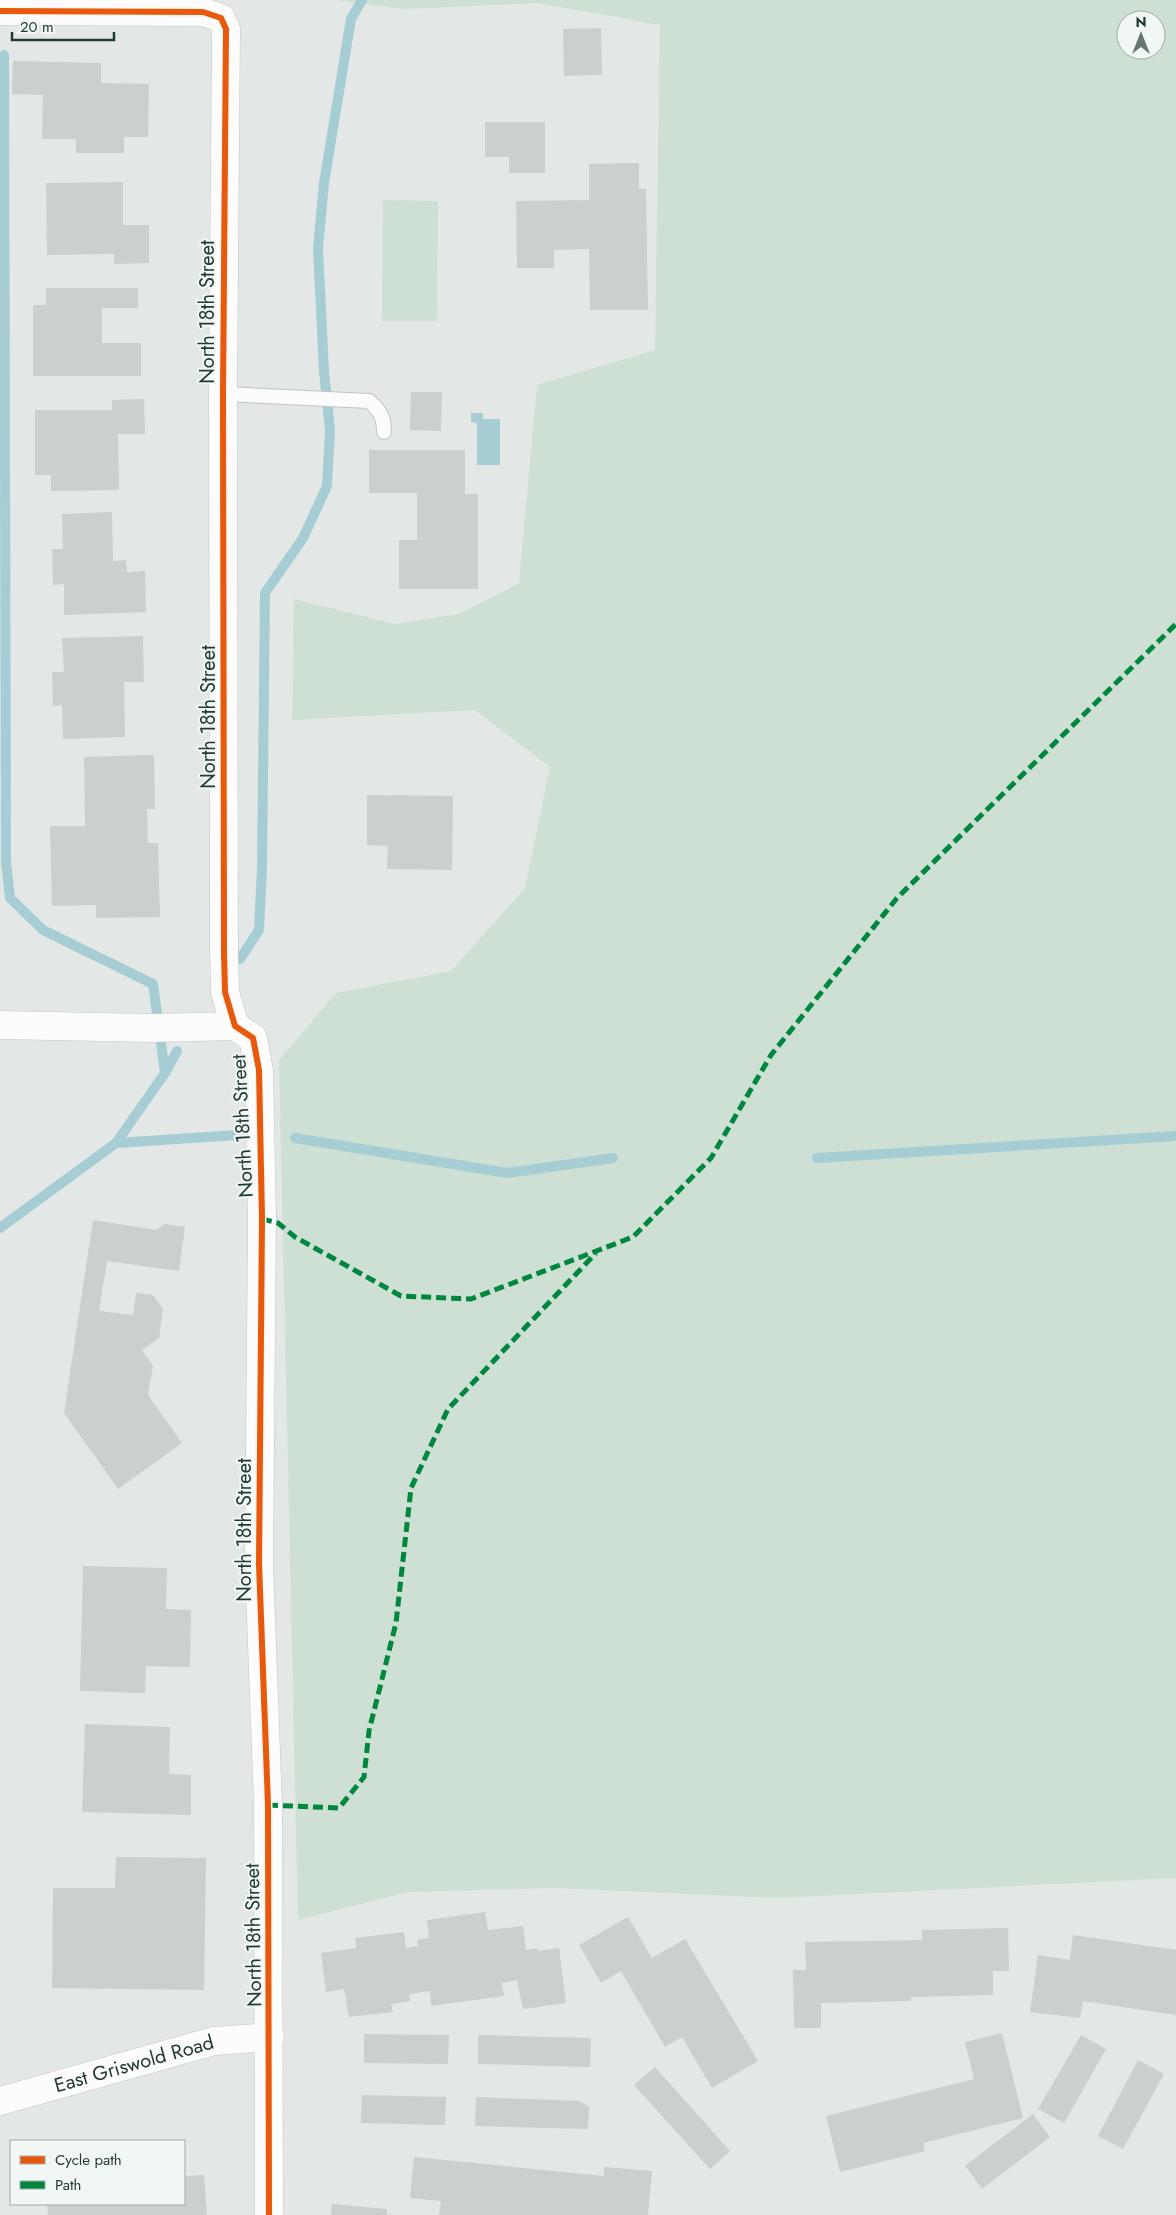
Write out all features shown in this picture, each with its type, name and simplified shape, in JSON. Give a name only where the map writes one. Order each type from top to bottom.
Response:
[{"type":"street","name":"North 18th Street","points":[[0,11],[203,12],[221,18],[226,29],[223,394],[224,953],[225,992],[235,1026],[253,1038],[259,1070],[262,1219],[260,1564],[268,1805],[269,2215]]},
{"type":"street","points":[[0,1026],[152,1028],[235,1026]]},
{"type":"street","name":"East Griswold Road","points":[[0,2101],[214,2041],[270,2037]]},
{"type":"lane","points":[[223,394],[369,401],[378,408],[384,422],[384,432]]},
{"type":"green space","points":[[335,0],[1176,0],[1176,1878],[777,1898],[554,1888],[408,1892],[298,1920],[279,1060],[336,993],[451,971],[525,888],[550,767],[475,710],[292,720],[294,599],[395,624],[460,614],[519,583],[537,385],[655,350],[660,25],[537,3],[403,9]]},
{"type":"green space","points":[[383,200],[438,201],[437,321],[382,321]]},
{"type":"water","points":[[471,413],[483,413],[483,419],[500,419],[500,465],[477,465],[477,423],[471,422]]},
{"type":"building","points":[[601,28],[602,75],[564,76],[563,29]]},
{"type":"building","points":[[13,61],[101,63],[101,83],[149,84],[148,137],[124,137],[124,153],[76,153],[76,139],[42,139],[43,95],[12,94]]},
{"type":"building","points":[[485,122],[545,122],[545,173],[509,173],[509,157],[485,157]]},
{"type":"building","points":[[639,163],[639,189],[646,189],[648,310],[590,310],[589,249],[554,250],[554,268],[517,268],[516,201],[589,200],[589,164]]},
{"type":"building","points":[[123,182],[123,225],[149,225],[149,263],[114,264],[114,254],[47,255],[46,183]]},
{"type":"building","points":[[46,288],[138,288],[138,308],[102,308],[102,343],[141,343],[141,376],[33,376],[33,305],[46,305]]},
{"type":"building","points":[[411,392],[442,392],[441,431],[410,430]]},
{"type":"building","points":[[144,399],[145,434],[118,434],[119,490],[51,491],[51,475],[35,475],[35,410],[112,410],[112,400]]},
{"type":"building","points":[[369,450],[465,450],[465,494],[478,494],[478,589],[399,589],[399,540],[417,540],[417,493],[369,493]]},
{"type":"building","points":[[112,512],[113,561],[126,560],[127,572],[145,571],[146,612],[64,615],[64,584],[53,585],[52,549],[63,549],[62,514]]},
{"type":"building","points":[[143,636],[144,682],[124,682],[125,737],[63,739],[62,705],[53,706],[52,672],[64,672],[62,638]]},
{"type":"building","points":[[154,755],[155,809],[147,809],[148,843],[158,843],[160,917],[96,918],[96,905],[52,906],[50,826],[85,826],[84,757]]},
{"type":"building","points":[[367,795],[453,796],[452,870],[387,869],[388,846],[367,845]]},
{"type":"building","points":[[93,1220],[156,1230],[165,1224],[185,1227],[179,1271],[107,1261],[99,1311],[133,1315],[136,1293],[153,1295],[163,1309],[159,1338],[142,1350],[153,1366],[148,1395],[182,1443],[118,1489],[64,1413]]},
{"type":"building","points":[[83,1566],[167,1568],[166,1609],[191,1610],[190,1667],[146,1666],[145,1693],[80,1691]]},
{"type":"building","points":[[85,1724],[170,1727],[169,1774],[191,1775],[191,1815],[82,1812]]},
{"type":"building","points":[[116,1857],[206,1858],[204,1990],[52,1988],[53,1888],[115,1888]]},
{"type":"building","points":[[485,1912],[488,1930],[523,1926],[526,1950],[537,1948],[538,1951],[559,1948],[566,2003],[523,2009],[517,1980],[502,1983],[504,1996],[431,2006],[430,1991],[409,1994],[410,2001],[391,2004],[393,2012],[349,2017],[344,1989],[326,1992],[321,1953],[356,1948],[355,1938],[404,1932],[406,1948],[418,1946],[417,1940],[429,1938],[427,1920]]},
{"type":"building","points":[[628,1917],[652,1958],[685,1939],[758,2061],[712,2088],[682,2037],[665,2047],[621,1971],[601,1983],[579,1945]]},
{"type":"building","points":[[1008,1928],[1009,1971],[993,1971],[993,1995],[911,1997],[911,2001],[821,2003],[821,2028],[794,2028],[793,1970],[806,1970],[805,1942],[922,1940],[922,1930]]},
{"type":"building","points":[[1073,1935],[1176,1950],[1176,2015],[1083,2001],[1080,2018],[1030,2012],[1038,1955],[1070,1960]]},
{"type":"building","points":[[1002,2033],[1023,2118],[923,2143],[925,2151],[840,2172],[826,2116],[974,2079],[965,2042]]},
{"type":"building","points":[[364,2034],[449,2035],[448,2064],[364,2063]]},
{"type":"building","points":[[478,2035],[591,2038],[590,2067],[478,2064]]},
{"type":"building","points":[[1081,2035],[1106,2049],[1064,2123],[1038,2109]]},
{"type":"building","points":[[1138,2060],[1164,2074],[1123,2149],[1098,2136]]},
{"type":"building","points":[[655,2067],[730,2151],[710,2169],[634,2085]]},
{"type":"building","points":[[362,2095],[446,2097],[445,2125],[361,2123]]},
{"type":"building","points":[[476,2097],[579,2101],[589,2107],[588,2129],[475,2126]]},
{"type":"building","points":[[1033,2114],[1050,2137],[982,2189],[965,2166]]},
{"type":"building","points":[[414,2157],[604,2176],[604,2167],[652,2171],[648,2215],[439,2215],[441,2201],[410,2198]]},
{"type":"building","points":[[204,2175],[207,2215],[48,2215],[47,2205],[185,2205],[185,2176]]},
{"type":"building","points":[[332,2204],[387,2209],[387,2215],[331,2215]]},
{"type":"waterway","points":[[240,959],[259,930],[262,868],[265,593],[303,538],[327,486],[330,431],[324,371],[318,248],[324,183],[351,19],[362,0]]},
{"type":"waterway","points":[[4,55],[6,862],[10,898],[43,930],[153,984],[165,1073]]},
{"type":"waterway","points":[[116,1143],[165,1073],[177,1051]]},
{"type":"waterway","points":[[0,1228],[116,1143],[238,1135]]},
{"type":"waterway","points":[[817,1158],[1176,1136]]},
{"type":"waterway","points":[[295,1138],[507,1173],[613,1158]]},
{"type":"marked path","points":[[262,1219],[278,1223],[295,1237],[401,1296],[471,1299],[633,1237],[711,1158],[771,1055],[897,898],[1176,624]]},
{"type":"marked path","points":[[268,1805],[339,1808],[364,1777],[369,1731],[396,1623],[411,1488],[448,1409],[596,1253]]},
{"type":"cycle path","points":[[0,11],[203,12],[221,18],[226,29],[223,394],[224,953],[225,992],[235,1026],[253,1038],[259,1070],[262,1219],[259,1564],[268,1805],[269,2215]]}]
